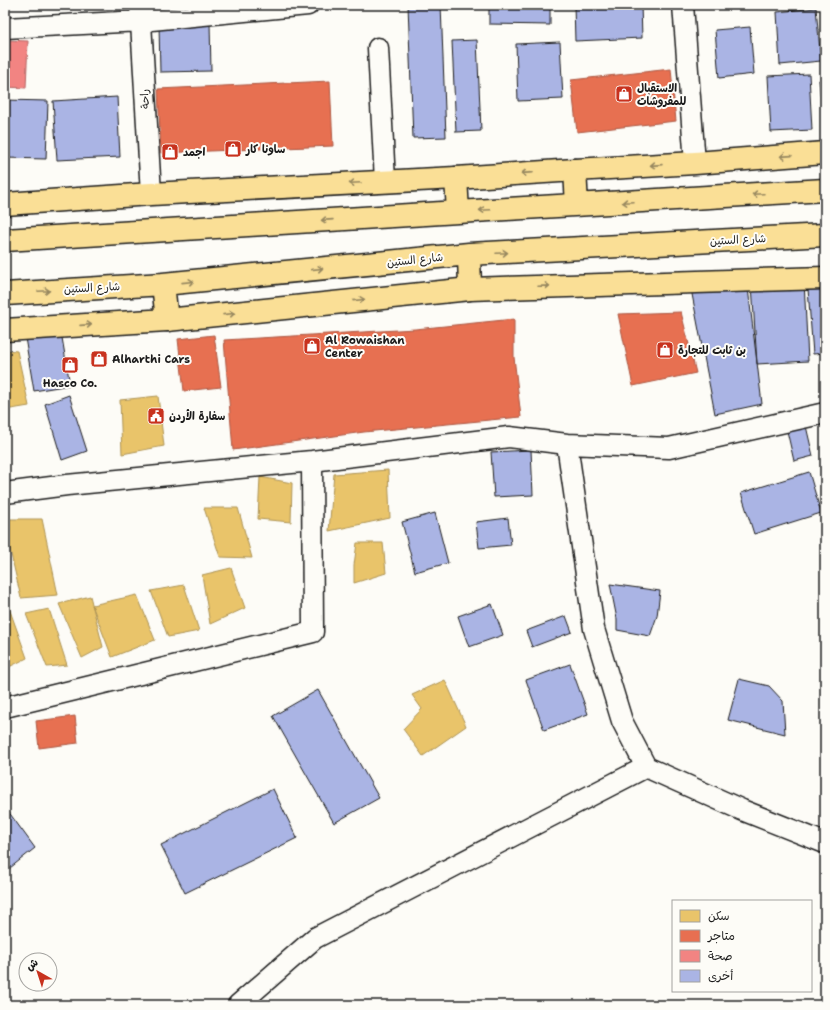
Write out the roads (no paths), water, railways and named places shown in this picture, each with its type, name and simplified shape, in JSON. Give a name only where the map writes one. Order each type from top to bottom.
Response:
[{"type":"main road","points":[[5,204],[151,194],[456,178],[825,153]]},
{"type":"main road","points":[[575,170],[577,205]]},
{"type":"main road","points":[[456,178],[458,212]]},
{"type":"main road","points":[[5,240],[825,190]]},
{"type":"main road","name":"شارع الستين","points":[[5,294],[163,284],[469,254],[825,235]]},
{"type":"main road","points":[[469,254],[470,289]]},
{"type":"main road","points":[[5,330],[167,320],[470,289],[825,278]]},
{"type":"main road","points":[[163,284],[167,320]]},
{"type":"street","points":[[5,28],[140,13],[308,5]]},
{"type":"street","points":[[683,5],[695,163]]},
{"type":"street","name":"راحة","points":[[140,13],[151,194]]},
{"type":"street","points":[[378,48],[385,182]]},
{"type":"street","points":[[5,493],[67,485],[312,461],[508,437],[567,444],[669,448],[825,413]]},
{"type":"street","points":[[567,444],[594,629],[622,721],[646,767],[742,810],[825,843]]},
{"type":"street","points":[[5,707],[313,632],[312,461]]},
{"type":"street","points":[[238,1005],[315,938],[646,767]]},
{"type":"place","name":"الاستقبال للمفروشات","points":[[624,94]]},
{"type":"place","name":"ساونا كار","points":[[233,149]]},
{"type":"place","name":"اجمد","points":[[170,152]]},
{"type":"place","name":"Al Rowaishan Center","points":[[312,346]]},
{"type":"place","name":"بن ثابت للتجارة","points":[[665,350]]},
{"type":"place","name":"Alharthi Cars","points":[[99,359]]},
{"type":"place","name":"Hasco Co.","points":[[70,365]]},
{"type":"place","name":"سفارة الأردن","points":[[156,416]]}]
